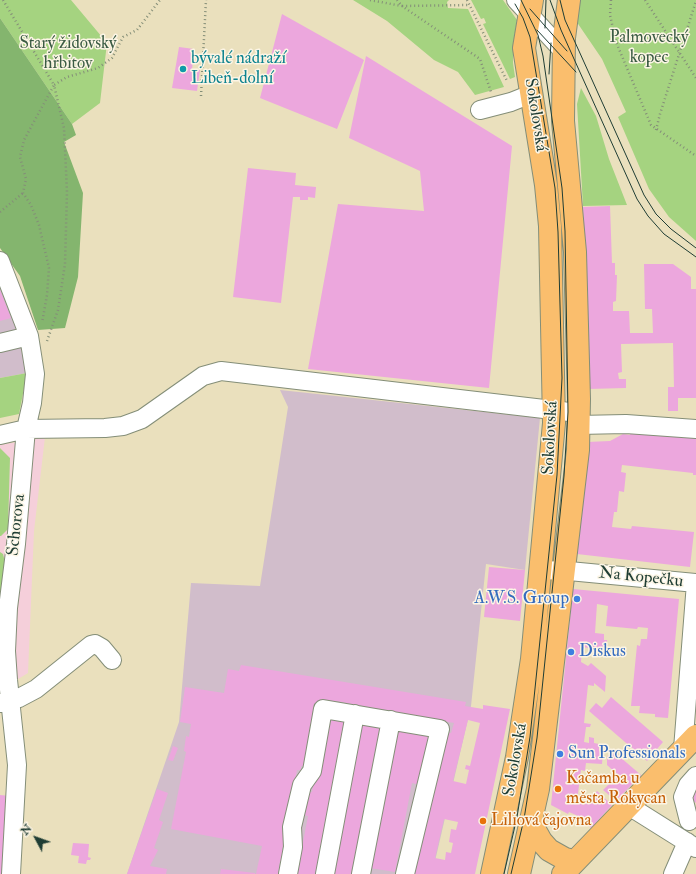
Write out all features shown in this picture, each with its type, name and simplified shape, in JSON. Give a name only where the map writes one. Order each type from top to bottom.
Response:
[{"type":"main road","name":"Sokolovská","points":[[519,874],[532,825],[538,789],[567,571],[578,450],[575,252],[563,120],[564,52],[566,20],[570,0]]},
{"type":"main road","name":"Sokolovská","points":[[492,874],[520,742],[532,660],[554,410],[550,226],[546,185],[524,48],[526,5]]},
{"type":"main road","points":[[555,874],[568,868],[690,742]]},
{"type":"main road","points":[[532,825],[541,841],[550,850],[565,859],[568,868]]},
{"type":"street","points":[[526,5],[564,52]]},
{"type":"street","points":[[488,108],[511,102],[531,94]]},
{"type":"street","name":"Schorova","points":[[0,261],[21,336],[35,374],[32,403],[26,429],[8,544],[8,608],[4,681],[5,702],[17,766],[11,874]]},
{"type":"street","points":[[0,435],[26,429],[105,428],[123,426],[142,419],[203,376],[221,371],[554,410],[578,419],[696,429]]},
{"type":"street","name":"Na Kopečku","points":[[541,570],[696,583],[690,742]]},
{"type":"street","points":[[5,702],[36,689],[90,645],[95,644],[102,648],[112,660]]},
{"type":"street","points":[[288,874],[293,847],[292,826],[302,784],[312,771],[323,709],[440,728],[405,874]]},
{"type":"street","points":[[325,874],[355,714]]},
{"type":"street","points":[[361,874],[391,720]]},
{"type":"street","points":[[673,874],[687,842],[692,819],[683,797],[688,785],[696,776]]},
{"type":"street","points":[[629,806],[687,842]]},
{"type":"path","points":[[4,0],[54,85],[64,128],[67,192],[65,264],[58,310],[45,345]]},
{"type":"path","points":[[0,212],[23,193],[26,179],[20,158],[24,140],[54,85],[67,77],[98,68],[112,58],[123,37],[137,30],[160,0]]},
{"type":"path","points":[[201,96],[206,0]]},
{"type":"path","points":[[370,0],[402,6],[470,5]]},
{"type":"path","points":[[397,0],[402,6],[480,59],[488,108]]},
{"type":"path","points":[[467,0],[507,81]]},
{"type":"path","points":[[611,0],[610,15],[616,42],[651,126],[696,156]]},
{"type":"path","points":[[645,0],[696,78]]},
{"type":"path","points":[[656,130],[696,1]]},
{"type":"path","points":[[21,336],[47,295],[49,268],[39,225],[31,205],[23,193]]},
{"type":"shaded area","points":[[4,281],[27,373],[0,378],[0,282]]},
{"type":"shaded area","points":[[280,390],[540,418],[525,570],[486,564],[471,706],[432,874],[127,874],[179,722],[191,583],[260,586],[288,407]]},
{"type":"shaded area","points":[[45,437],[34,531],[28,673],[0,690],[0,445]]},
{"type":"green space","name":"Starý židovský hřbitov","points":[[0,0],[71,0],[107,43],[100,103],[72,124],[0,18]]},
{"type":"green space","points":[[353,0],[449,0],[447,2],[448,8],[468,9],[504,87],[475,95],[458,72],[434,60],[387,21]]},
{"type":"green space","points":[[471,0],[503,0],[517,20],[513,45],[515,77],[510,79],[483,24],[486,23],[484,18],[481,19]]},
{"type":"green space","name":"Palmovecký kopec","points":[[575,0],[696,0],[696,241],[669,217],[649,189],[618,117],[626,112],[602,59],[572,15]]},
{"type":"green space","points":[[0,18],[72,124],[76,135],[64,142],[83,193],[78,277],[65,328],[38,330],[20,276],[0,248]]},
{"type":"green space","points":[[581,88],[596,116],[609,159],[627,205],[583,206],[577,104]]},
{"type":"green space","points":[[27,373],[19,414],[0,418],[0,378]]},
{"type":"green space","points":[[0,448],[10,458],[8,529],[1,536],[0,536]]},
{"type":"green space","points":[[0,552],[3,554],[5,562],[0,622]]},
{"type":"building","points":[[282,14],[364,60],[337,129],[260,98]]},
{"type":"building","name":"bývalé nádraží Libeň-dolní","points":[[179,47],[194,49],[192,70],[200,70],[197,91],[172,88]]},
{"type":"building","points":[[366,56],[512,146],[489,388],[308,369],[338,204],[424,211],[420,171],[349,138]]},
{"type":"building","points":[[248,168],[296,173],[295,185],[316,187],[315,198],[308,197],[308,200],[300,200],[300,197],[293,197],[281,303],[233,297]]},
{"type":"building","points":[[610,206],[612,263],[615,263],[615,275],[617,275],[616,301],[613,302],[613,311],[629,311],[630,333],[653,333],[652,309],[645,309],[644,264],[673,264],[691,277],[691,289],[696,289],[696,398],[678,398],[678,411],[668,411],[668,387],[674,387],[673,343],[621,344],[622,372],[618,373],[619,379],[626,379],[626,388],[588,389],[583,207]]},
{"type":"building","points":[[0,290],[11,318],[0,321]]},
{"type":"building","points":[[630,431],[696,437],[696,475],[693,475],[693,473],[622,465],[621,472],[626,473],[624,492],[619,491],[617,512],[614,512],[612,527],[631,529],[632,526],[694,532],[690,567],[577,554],[587,442],[610,441],[623,434],[630,435]]},
{"type":"building","points":[[489,567],[525,570],[520,621],[484,617]]},
{"type":"building","points":[[573,589],[679,599],[668,718],[655,717],[655,714],[639,713],[640,706],[631,706],[637,645],[640,646],[641,639],[647,639],[648,628],[638,627],[637,629],[606,626],[608,606],[597,604],[595,633],[604,634],[604,640],[607,640],[607,653],[597,652],[597,649],[582,647],[581,662],[588,666],[591,663],[606,676],[605,692],[594,683],[594,686],[588,685],[584,723],[591,724],[590,727],[586,727],[584,742],[589,743],[589,737],[594,738],[594,743],[599,744],[599,751],[603,752],[602,764],[586,763],[585,771],[581,770],[577,801],[584,805],[597,791],[612,805],[591,828],[578,816],[569,812],[568,814],[551,805]]},
{"type":"building","points":[[241,665],[466,702],[465,706],[483,709],[483,705],[510,709],[475,874],[412,874],[446,732],[451,733],[454,723],[336,701],[332,705],[326,704],[323,699],[315,705],[306,749],[309,749],[306,767],[301,766],[301,770],[297,770],[282,850],[286,850],[283,861],[280,861],[278,874],[256,874],[262,846],[171,829],[186,752],[184,751],[186,736],[189,737],[191,724],[180,722],[185,687],[224,693],[228,669],[239,671]],"holes":[[[468,720],[480,723],[470,766],[466,765],[465,769],[469,770],[466,784],[453,781]],[[444,819],[458,822],[456,830],[451,829],[449,842],[453,843],[451,853],[446,852],[445,860],[435,858]]]},
{"type":"building","points":[[611,697],[663,742],[647,761],[589,711],[596,703],[602,708]]},
{"type":"building","points":[[327,716],[346,720],[317,874],[297,874],[308,816],[300,814],[305,791],[312,792]]},
{"type":"building","points":[[362,723],[381,727],[353,874],[333,874]]},
{"type":"building","points":[[396,730],[434,737],[424,786],[412,783],[395,872],[370,868]]},
{"type":"building","points":[[173,746],[178,748],[173,761],[168,760]]},
{"type":"building","points":[[613,751],[641,775],[616,801],[603,790],[618,775],[607,765],[607,757]]},
{"type":"building","points":[[696,788],[696,803],[689,797]]},
{"type":"building","points":[[157,789],[168,793],[159,820],[163,822],[154,848],[158,850],[150,866],[167,869],[166,874],[127,874]]},
{"type":"building","points":[[0,795],[10,796],[2,874],[0,874]]},
{"type":"building","points":[[73,843],[89,844],[88,857],[91,858],[90,860],[87,860],[86,864],[78,863],[79,856],[71,855]]},
{"type":"building","points":[[221,869],[255,873],[255,874],[220,874]]},
{"type":"tram line","points":[[511,874],[524,819],[537,738],[564,476],[568,412],[565,231],[562,188],[543,56],[538,35],[521,0]]},
{"type":"tram line","points":[[545,28],[546,0]]},
{"type":"tram line","points":[[550,0],[561,30],[637,199],[648,216],[664,234],[696,257]]},
{"type":"tram line","points":[[560,0],[565,20],[644,195],[656,214],[671,229],[696,248]]},
{"type":"tram line","points":[[504,874],[517,817],[530,737],[557,475],[562,378],[558,232],[555,188],[530,37],[523,18],[515,4]]},
{"type":"tram line","points":[[530,9],[567,51]]},
{"type":"tram line","points":[[537,30],[576,72]]},
{"type":"tram line","points":[[549,74],[551,43]]},
{"type":"place","name":"bývalé nádraží Libeň-dolní","points":[[183,69]]},
{"type":"place","name":"A.W.S. Group","points":[[577,599]]},
{"type":"place","name":"Diskus","points":[[571,652]]},
{"type":"place","name":"Sun Professionals","points":[[560,754]]},
{"type":"place","name":"Kačamba u města Rokycan","points":[[558,789]]},
{"type":"place","name":"Liliová čajovna","points":[[483,821]]}]
